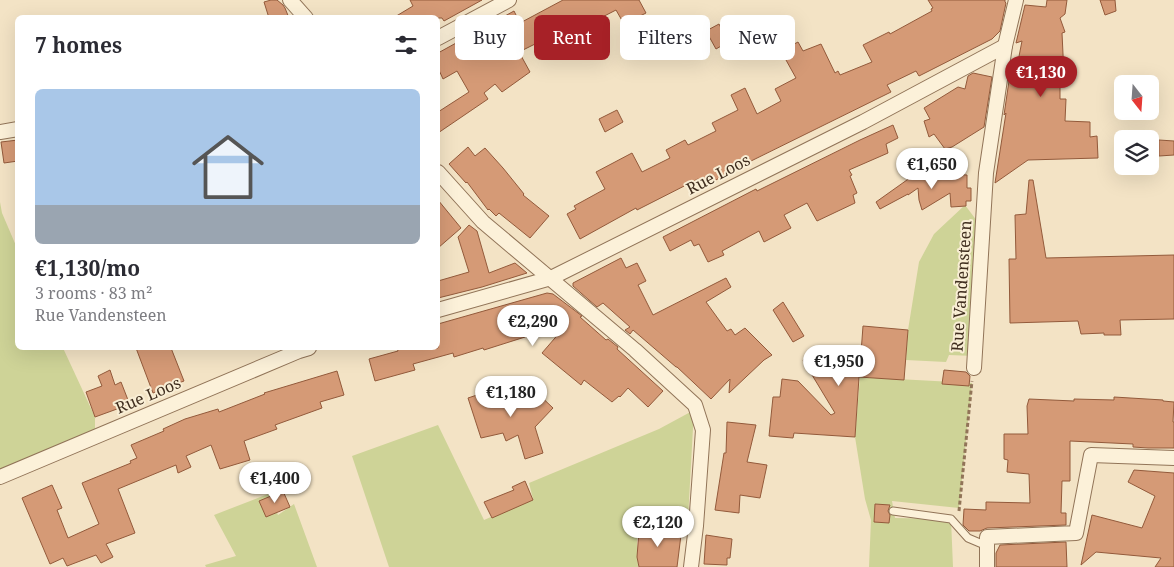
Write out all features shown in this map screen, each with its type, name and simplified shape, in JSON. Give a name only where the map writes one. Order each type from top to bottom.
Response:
[{"type":"street","points":[[290,0],[303,15]]},
{"type":"street","points":[[440,37],[509,0]]},
{"type":"street","name":"Rue Vandensteen","points":[[974,368],[986,173],[1005,46],[1016,0]]},
{"type":"street","name":"Rue Loos","points":[[440,309],[550,278],[863,122],[1005,46]]},
{"type":"street","points":[[0,132],[15,130]]},
{"type":"street","points":[[440,174],[483,222],[635,350],[695,406],[703,430],[691,567]]},
{"type":"street","name":"Rue Loos","points":[[0,477],[299,350]]},
{"type":"street","points":[[987,567],[987,537],[1076,533],[1091,455],[1174,458]]},
{"type":"lane","points":[[893,511],[951,519],[968,538],[987,546]]},
{"type":"path","points":[[959,514],[974,368]]},
{"type":"green space","points":[[0,202],[2,213],[15,243],[15,350],[64,350],[95,417],[95,436],[0,483]]},
{"type":"green space","points":[[965,205],[983,229],[974,356],[949,355],[946,362],[906,360],[908,330],[919,262],[934,234]]},
{"type":"green space","points":[[860,377],[972,383],[959,508],[892,501],[895,518],[951,519],[953,567],[869,567],[871,520],[865,499],[855,437]]},
{"type":"green space","points":[[696,409],[693,428],[688,519],[636,515],[638,567],[389,567],[352,456],[438,425],[484,520],[533,499],[529,483],[659,429]]},
{"type":"green space","points":[[268,494],[278,515],[294,504],[317,567],[206,567],[205,565],[236,556],[214,515]]},
{"type":"building","points":[[277,0],[283,5],[288,15],[268,15],[264,2]]},
{"type":"building","points":[[410,0],[482,0],[444,21],[440,18],[440,15],[398,15],[413,6]]},
{"type":"building","points":[[563,0],[639,0],[646,13],[642,15],[620,15],[620,17],[616,10],[606,15],[535,15]]},
{"type":"building","points":[[928,0],[1005,0],[1006,3],[1000,31],[992,39],[919,76],[916,71],[887,85],[891,92],[747,163],[703,187],[698,179],[637,210],[636,208],[580,239],[567,214],[576,209],[574,206],[605,189],[596,172],[632,153],[642,172],[670,158],[666,150],[685,140],[688,145],[716,131],[712,123],[738,110],[731,95],[745,88],[757,114],[781,101],[775,89],[796,78],[786,60],[795,60],[795,44],[798,42],[803,51],[821,44],[835,73],[838,71],[840,75],[872,62],[863,45],[889,32],[890,34],[932,11],[931,9],[933,8]]},
{"type":"building","points":[[1047,0],[1067,0],[1065,14],[1060,18],[1065,32],[1062,33],[1064,75],[1060,75],[1060,99],[1066,99],[1065,121],[1090,122],[1090,137],[1097,136],[1098,158],[1028,160],[995,183],[1009,81],[1014,82],[1022,41],[1016,43],[1025,5],[1046,7]]},
{"type":"building","points":[[1100,0],[1115,0],[1116,11],[1105,15]]},
{"type":"building","points":[[514,11],[516,15],[507,15]]},
{"type":"building","points":[[534,16],[534,44],[524,50],[524,21]]},
{"type":"building","points":[[719,24],[720,26],[720,47],[716,49],[710,38],[710,29]]},
{"type":"building","points":[[455,44],[455,60],[523,60],[530,72],[502,92],[495,84],[484,93],[488,99],[440,132],[440,111],[469,92],[457,71],[443,79],[440,72],[440,52]]},
{"type":"building","points":[[973,73],[992,77],[984,127],[952,147],[945,149],[934,134],[929,137],[924,121],[930,119],[924,108],[958,87],[965,89],[968,76]]},
{"type":"building","points":[[617,110],[623,122],[605,132],[599,119]]},
{"type":"building","points":[[893,125],[898,138],[886,144],[888,153],[849,170],[857,193],[853,195],[855,203],[817,221],[807,203],[784,215],[791,228],[764,242],[759,231],[722,251],[724,255],[708,262],[699,244],[694,246],[691,240],[670,251],[663,237],[756,189],[757,191]]},
{"type":"building","points":[[15,140],[15,161],[4,163],[1,142]]},
{"type":"building","points":[[1159,140],[1174,141],[1174,155],[1159,156]]},
{"type":"building","points":[[468,147],[475,156],[485,148],[523,195],[549,216],[530,238],[499,213],[496,216],[488,210],[467,182],[449,164]]},
{"type":"building","points":[[921,170],[924,175],[967,175],[967,188],[971,188],[971,201],[966,201],[966,206],[951,207],[950,193],[922,210],[918,188],[880,209],[876,202]]},
{"type":"building","points":[[1029,180],[1033,180],[1046,258],[1174,255],[1174,319],[1120,320],[1121,335],[1104,335],[1104,333],[1081,334],[1078,321],[1010,323],[1009,259],[1016,259],[1015,215],[1026,214]]},
{"type":"building","points":[[440,202],[461,228],[440,246]]},
{"type":"building","points":[[469,225],[477,231],[489,273],[515,263],[527,273],[440,298],[440,280],[469,272],[458,237]]},
{"type":"building","points":[[621,258],[626,268],[637,263],[646,281],[638,285],[653,315],[726,278],[731,287],[706,302],[727,331],[731,329],[735,335],[745,328],[772,355],[764,360],[729,393],[730,379],[711,399],[633,330],[630,334],[625,330],[630,327],[603,303],[597,307],[573,286],[573,283]]},
{"type":"building","points":[[547,293],[553,294],[582,316],[580,317],[606,340],[608,339],[618,347],[617,349],[663,391],[648,407],[628,388],[620,397],[612,402],[584,380],[581,385],[542,353],[561,331],[544,315],[520,322],[525,337],[484,350],[483,348],[454,357],[453,353],[413,364],[415,370],[375,381],[369,359],[398,350],[440,350],[440,323]]},
{"type":"building","points":[[783,302],[804,336],[793,342],[773,310]]},
{"type":"building","points":[[863,326],[908,330],[904,380],[859,377],[855,437],[794,433],[793,438],[769,436],[773,397],[780,397],[782,379],[798,381],[831,415],[835,413],[803,360],[851,364],[852,352],[861,353]]},
{"type":"building","points":[[137,350],[172,350],[184,381],[153,393]]},
{"type":"building","points":[[110,370],[115,385],[121,382],[128,405],[95,417],[86,392],[102,386],[98,376]]},
{"type":"building","points":[[944,370],[966,372],[970,376],[969,386],[942,384]]},
{"type":"building","points":[[337,371],[344,395],[320,402],[322,408],[275,425],[277,429],[244,441],[250,460],[220,469],[211,445],[186,456],[191,467],[178,473],[176,465],[118,489],[135,533],[106,544],[113,557],[101,563],[96,555],[67,566],[63,558],[50,564],[22,498],[52,485],[62,508],[57,510],[68,538],[99,524],[82,483],[131,463],[130,461],[137,458],[131,445],[164,431],[163,429],[185,419],[218,409],[219,412],[264,393]]},
{"type":"building","points":[[498,388],[502,400],[534,390],[553,408],[535,427],[543,453],[525,459],[518,435],[506,441],[503,433],[481,438],[468,398]]},
{"type":"building","points":[[1114,397],[1174,402],[1174,448],[1133,447],[1133,444],[1070,441],[1070,481],[1062,481],[1061,513],[1066,513],[1066,525],[987,528],[980,531],[969,531],[963,525],[964,509],[986,510],[986,502],[1030,503],[1029,474],[1007,472],[1008,460],[1004,459],[1004,434],[1028,434],[1027,406],[1029,399],[1074,401],[1074,399],[1114,400]]},
{"type":"building","points":[[727,422],[756,425],[747,462],[767,465],[760,498],[740,495],[739,513],[715,510],[724,453],[726,453]]},
{"type":"building","points":[[1134,470],[1174,473],[1174,567],[1155,567],[1161,558],[1096,552],[1081,565],[1092,515],[1142,528],[1155,496],[1128,482]]},
{"type":"building","points":[[525,481],[533,500],[492,518],[484,502],[514,490],[512,487]]},
{"type":"building","points":[[283,491],[290,507],[266,517],[259,501]]},
{"type":"building","points":[[875,504],[890,505],[888,511],[890,515],[889,523],[874,522]]},
{"type":"building","points":[[643,525],[659,527],[658,533],[681,535],[677,567],[639,567],[637,557],[639,531],[642,531]]},
{"type":"building","points":[[706,535],[732,539],[730,558],[727,558],[727,565],[704,564]]},
{"type":"building","points":[[1066,542],[1067,567],[996,567],[996,553],[1000,545]]}]
